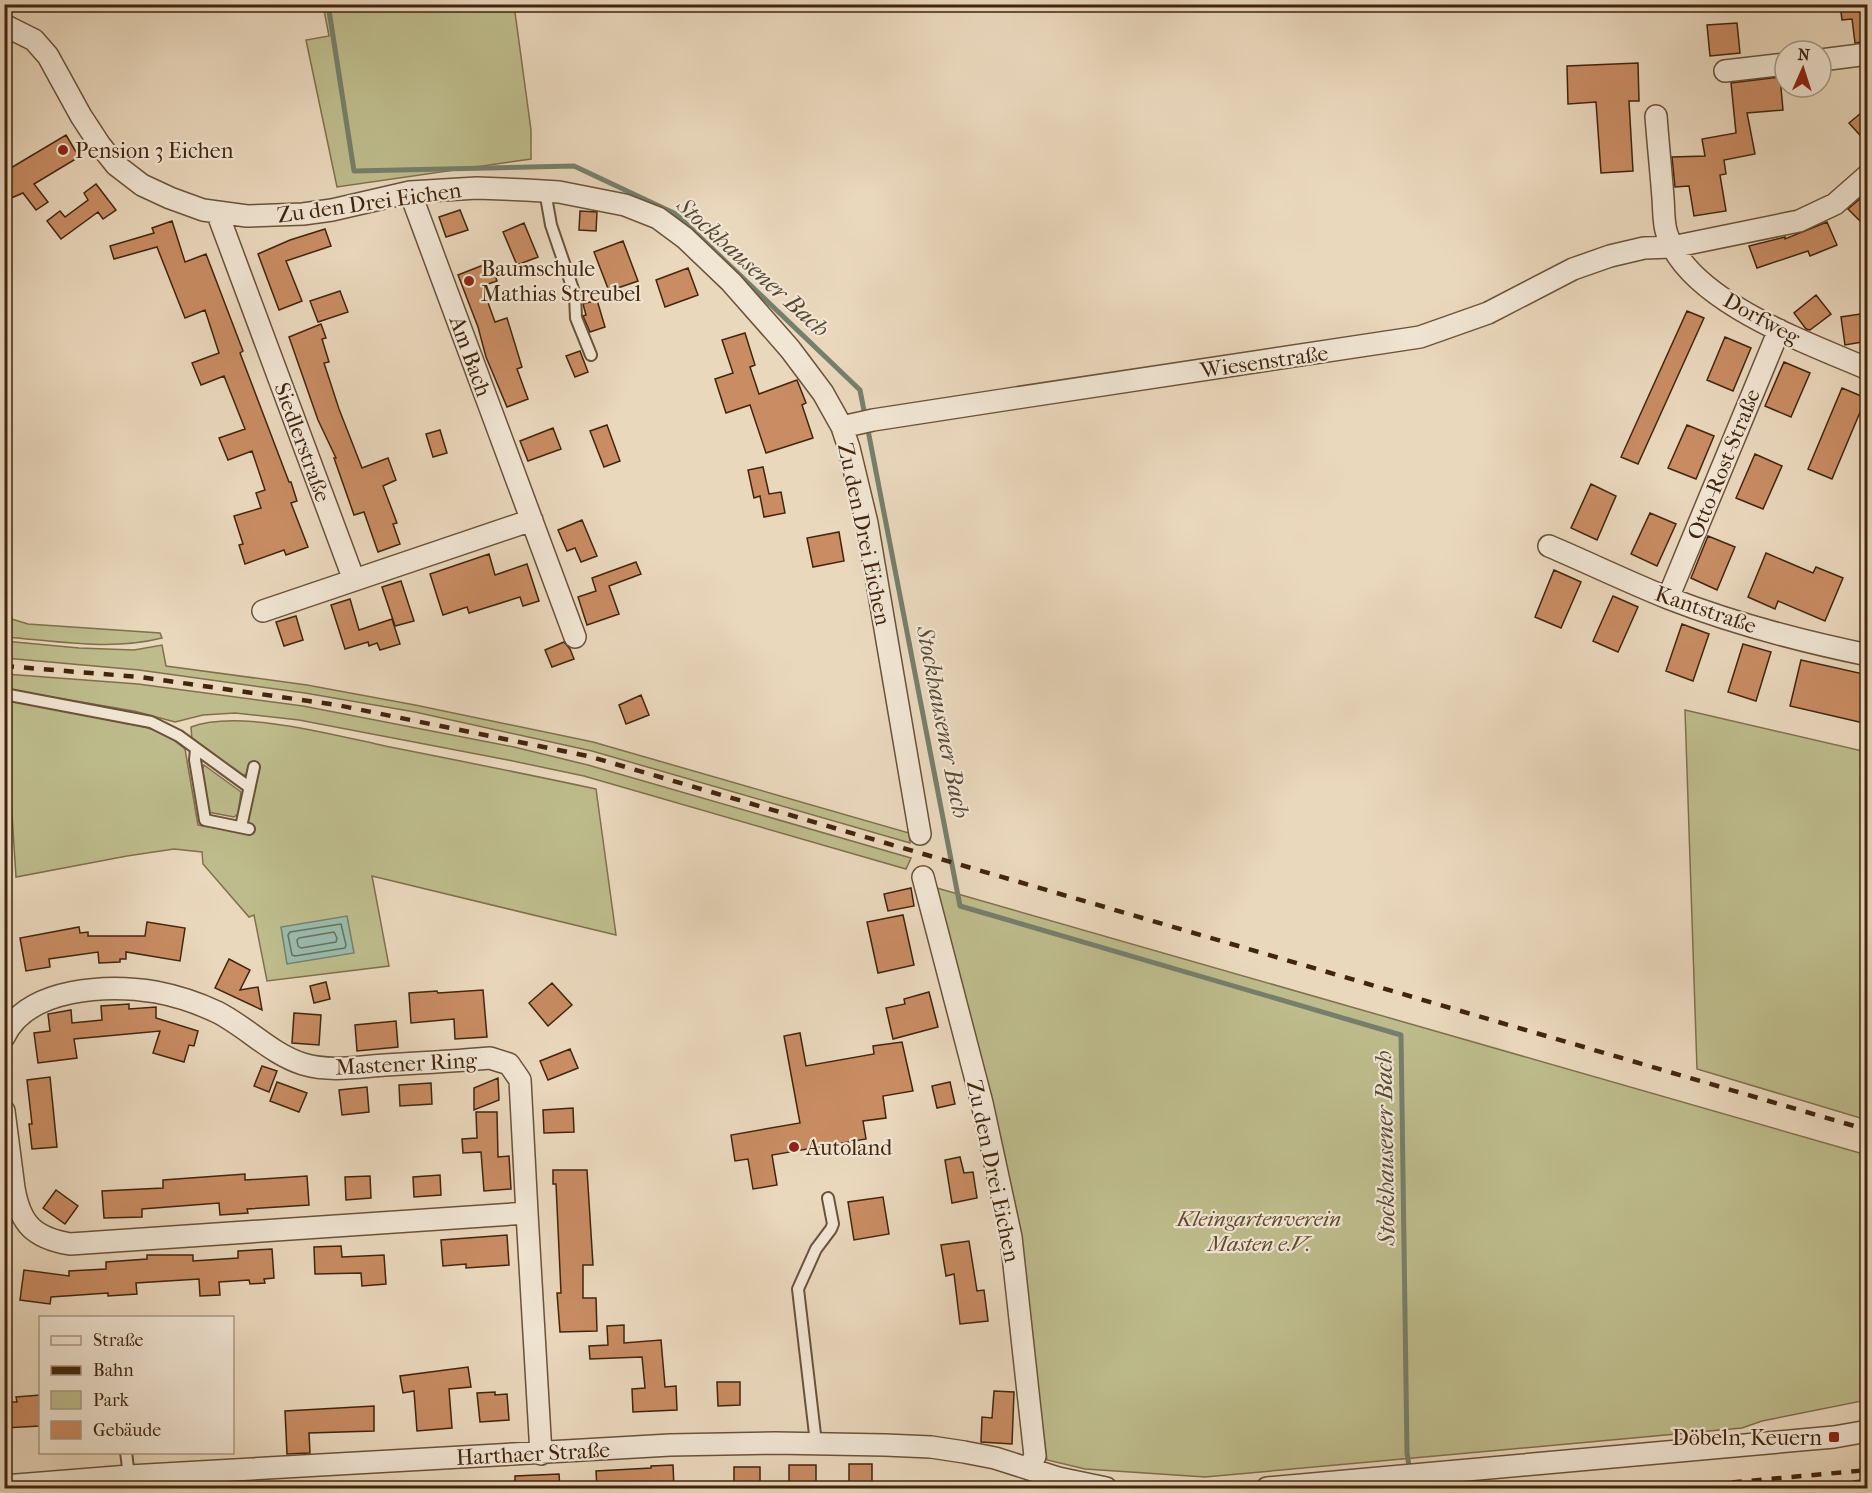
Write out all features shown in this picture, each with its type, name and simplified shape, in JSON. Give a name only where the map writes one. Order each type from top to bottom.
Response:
[{"type":"street","name":"Zu den Drei Eichen","points":[[4,26],[34,40],[48,56],[81,116],[116,165],[142,185],[203,210],[247,216],[303,214],[332,210],[410,192],[477,188],[545,191],[596,198],[625,205],[658,218],[685,238],[731,282],[790,349],[823,393],[857,424],[849,448],[867,522],[920,834]]},
{"type":"street","points":[[1833,58],[1868,54]]},
{"type":"street","points":[[1725,71],[1773,65]]},
{"type":"street","points":[[1656,116],[1666,233],[1672,247]]},
{"type":"street","name":"Wiesenstraße","points":[[857,424],[1420,337],[1488,313],[1573,269],[1610,256],[1644,248],[1672,247],[1798,221],[1835,204],[1868,175]]},
{"type":"street","name":"Am Bach","points":[[410,192],[575,638]]},
{"type":"street","name":"Siedlerstraße","points":[[217,212],[354,580]]},
{"type":"street","name":"Dorfweg","points":[[1672,247],[1682,262],[1704,285],[1740,309],[1779,330],[1868,369]]},
{"type":"street","name":"Otto-Rost-Straße","points":[[1668,598],[1779,330]]},
{"type":"street","points":[[263,611],[532,520]]},
{"type":"street","name":"Kantstraße","points":[[1550,546],[1668,598],[1786,635],[1868,656]]},
{"type":"street","name":"Zu den Drei Eichen","points":[[923,877],[982,1103],[1011,1237],[1035,1456],[1029,1468]]},
{"type":"street","name":"Mastener Ring","points":[[4,1037],[10,1025],[29,1008],[54,996],[120,988],[156,992],[195,1003],[225,1017],[278,1053],[303,1064],[330,1069],[490,1059],[509,1064],[520,1080],[541,1454]]},
{"type":"street","points":[[4,1111],[9,1188],[31,1228],[48,1240],[70,1244],[527,1214]]},
{"type":"street","points":[[1267,1488],[1834,1437],[1868,1431]]},
{"type":"street","name":"Harthaer Straße","points":[[4,1486],[129,1476],[670,1445],[816,1443],[931,1447],[995,1458],[1058,1478],[1106,1488]]},
{"type":"lane","points":[[545,191],[551,225],[576,295],[576,318],[591,355]]},
{"type":"lane","points":[[4,694],[151,722],[170,730],[249,788]]},
{"type":"lane","points":[[196,749],[195,760],[205,820],[245,828],[249,788],[254,767]]},
{"type":"lane","points":[[816,1443],[798,1289],[816,1249],[833,1224],[828,1198]]},
{"type":"lane","points":[[126,1454],[129,1476]]},
{"type":"green space","points":[[323,5],[514,5],[531,130],[531,159],[337,187],[306,40],[329,36]]},
{"type":"green space","points":[[5,617],[28,624],[160,633],[162,638],[143,642],[103,644],[5,637]]},
{"type":"green space","points":[[4,641],[79,648],[134,650],[162,645],[166,666],[307,685],[593,742],[909,833],[910,843],[592,751],[415,712],[305,693],[139,670],[5,658]]},
{"type":"green space","points":[[5,674],[138,684],[303,706],[514,747],[588,765],[911,858],[906,869],[584,776],[508,760],[299,720],[235,713],[203,715],[175,722],[134,711],[5,689]]},
{"type":"green space","points":[[4,699],[145,727],[166,734],[185,749],[198,825],[253,834],[255,828],[248,822],[259,764],[252,762],[248,774],[243,775],[192,740],[191,727],[211,722],[234,721],[260,722],[314,730],[596,789],[616,935],[372,876],[389,966],[267,981],[254,915],[249,917],[203,864],[202,852],[174,849],[16,877],[11,799],[5,799]]},
{"type":"green space","points":[[1685,710],[1867,752],[1867,1120],[1697,1069]]},
{"type":"green space","points":[[204,765],[241,792],[238,814],[234,817],[208,812],[202,770]]},
{"type":"green space","name":"Kleingartenverein Masten e.V.","points":[[930,886],[1867,1155],[1867,1400],[1762,1421],[1742,1428],[1205,1477],[1085,1469],[1047,1460],[1016,1233]]},
{"type":"water","points":[[347,916],[354,953],[287,964],[281,927]]},
{"type":"building","points":[[1840,4],[1868,4],[1868,41],[1855,43],[1852,19],[1842,20]]},
{"type":"building","points":[[1737,23],[1740,53],[1710,56],[1707,25]]},
{"type":"building","points":[[1638,63],[1639,101],[1629,101],[1633,171],[1601,173],[1596,102],[1568,104],[1567,66]]},
{"type":"building","points":[[1773,78],[1773,99],[1782,99],[1783,110],[1747,113],[1755,154],[1724,160],[1726,174],[1720,175],[1726,211],[1694,216],[1689,186],[1675,187],[1672,157],[1705,156],[1702,139],[1736,133],[1731,83]]},
{"type":"building","points":[[1868,107],[1868,144],[1849,123]]},
{"type":"building","points":[[66,135],[79,157],[34,184],[48,202],[36,210],[23,193],[4,201],[4,172]]},
{"type":"building","points":[[96,184],[116,210],[103,219],[98,212],[61,239],[47,221],[60,211],[65,217],[88,200],[84,193]]},
{"type":"building","points":[[1868,192],[1868,229],[1848,209]]},
{"type":"building","points":[[460,210],[468,230],[446,237],[439,217]]},
{"type":"building","points":[[580,211],[597,212],[596,231],[579,230]]},
{"type":"building","points":[[172,221],[185,262],[206,254],[243,351],[240,353],[289,482],[291,482],[297,501],[291,503],[308,547],[286,555],[284,550],[245,564],[239,545],[243,544],[234,516],[261,508],[256,493],[265,490],[252,451],[228,460],[219,438],[245,429],[224,376],[201,385],[192,363],[219,353],[205,310],[185,318],[157,247],[114,259],[110,246],[154,233],[152,228]]},
{"type":"building","points":[[1827,222],[1837,245],[1810,256],[1808,251],[1757,268],[1749,246],[1785,237],[1785,239]]},
{"type":"building","points":[[524,223],[538,257],[517,265],[503,232]]},
{"type":"building","points":[[325,229],[331,246],[286,261],[302,301],[279,310],[258,254],[290,240]]},
{"type":"building","points":[[623,241],[638,281],[609,291],[594,252]]},
{"type":"building","points":[[491,262],[497,281],[482,286],[495,322],[507,318],[522,367],[517,369],[528,399],[507,407],[486,357],[478,327],[458,275]]},
{"type":"building","points":[[688,268],[698,295],[665,307],[656,280]]},
{"type":"building","points":[[340,291],[348,312],[318,322],[310,301]]},
{"type":"building","points":[[1816,295],[1831,314],[1810,330],[1806,329],[1794,313]]},
{"type":"building","points":[[597,300],[605,327],[590,332],[583,316],[586,315],[583,304]]},
{"type":"building","points":[[1687,311],[1704,318],[1638,464],[1621,457]]},
{"type":"building","points":[[1860,314],[1862,326],[1868,325],[1868,341],[1845,345],[1841,317]]},
{"type":"building","points":[[321,324],[326,338],[322,339],[329,362],[324,363],[362,468],[388,458],[396,480],[383,486],[397,523],[393,524],[400,544],[378,552],[364,512],[354,515],[334,458],[336,458],[318,420],[289,337]]},
{"type":"building","points":[[745,333],[755,365],[750,367],[759,394],[797,380],[806,403],[802,405],[813,438],[766,453],[750,405],[726,413],[715,379],[733,373],[722,340]]},
{"type":"building","points":[[1725,337],[1751,348],[1733,391],[1707,380]]},
{"type":"building","points":[[580,351],[588,372],[575,377],[566,356]]},
{"type":"building","points":[[1784,362],[1810,373],[1791,417],[1765,406]]},
{"type":"building","points":[[1842,388],[1866,398],[1832,479],[1808,469]]},
{"type":"building","points":[[607,425],[620,461],[604,467],[590,431]]},
{"type":"building","points":[[1687,425],[1714,436],[1696,479],[1668,468]]},
{"type":"building","points":[[553,428],[561,449],[528,461],[520,441]]},
{"type":"building","points":[[440,430],[447,453],[433,457],[426,434]]},
{"type":"building","points":[[1755,454],[1782,466],[1763,509],[1736,498]]},
{"type":"building","points":[[763,467],[769,494],[781,492],[785,513],[764,517],[760,496],[754,498],[748,470]]},
{"type":"building","points":[[1591,484],[1616,496],[1597,540],[1571,528]]},
{"type":"building","points":[[1650,513],[1676,524],[1657,566],[1631,554]]},
{"type":"building","points":[[582,520],[597,556],[581,562],[575,548],[567,551],[558,530]]},
{"type":"building","points":[[839,532],[844,561],[813,567],[807,538]]},
{"type":"building","points":[[1708,536],[1735,547],[1717,590],[1691,578]]},
{"type":"building","points":[[1766,553],[1813,573],[1816,567],[1843,578],[1825,621],[1778,601],[1775,609],[1748,597]]},
{"type":"building","points":[[489,554],[495,575],[527,564],[539,601],[523,606],[520,597],[469,613],[467,607],[443,615],[430,574]]},
{"type":"building","points":[[636,562],[641,574],[609,586],[619,614],[587,625],[578,597],[596,591],[592,578]]},
{"type":"building","points":[[1554,570],[1581,582],[1561,628],[1535,617]]},
{"type":"building","points":[[401,581],[414,621],[395,626],[382,587]]},
{"type":"building","points":[[1613,596],[1638,607],[1618,652],[1593,641]]},
{"type":"building","points":[[350,599],[359,630],[392,619],[400,644],[380,650],[377,643],[369,646],[368,642],[345,649],[331,605]]},
{"type":"building","points":[[296,616],[303,640],[284,646],[276,622]]},
{"type":"building","points":[[1682,624],[1709,634],[1693,681],[1666,671]]},
{"type":"building","points":[[564,642],[574,659],[552,667],[545,650]]},
{"type":"building","points":[[1743,644],[1771,652],[1756,701],[1728,692]]},
{"type":"building","points":[[1801,660],[1868,675],[1868,724],[1790,706]]},
{"type":"building","points":[[641,695],[649,715],[626,724],[619,705]]},
{"type":"building","points":[[911,888],[914,906],[888,911],[884,894]]},
{"type":"building","points":[[903,915],[914,965],[878,973],[867,922]]},
{"type":"building","points":[[147,922],[185,928],[180,961],[126,952],[126,959],[120,959],[120,962],[99,963],[98,952],[49,959],[50,967],[26,971],[20,938],[79,927],[80,933],[88,932],[88,936],[145,936]]},
{"type":"building","points":[[229,959],[250,970],[240,990],[258,987],[262,1010],[215,988]]},
{"type":"building","points":[[326,982],[330,999],[314,1003],[310,986]]},
{"type":"building","points":[[552,983],[572,1005],[548,1026],[529,1003]]},
{"type":"building","points":[[483,990],[487,1037],[455,1039],[454,1019],[411,1023],[409,993]]},
{"type":"building","points":[[929,992],[938,1027],[893,1039],[886,1008],[905,1004],[904,999]]},
{"type":"building","points":[[129,1004],[129,1009],[156,1007],[156,1018],[198,1031],[194,1046],[189,1045],[184,1062],[153,1053],[160,1031],[74,1039],[77,1058],[38,1063],[34,1033],[50,1031],[48,1014],[71,1010],[72,1023],[102,1020],[101,1006]]},
{"type":"building","points":[[294,1013],[321,1015],[319,1045],[292,1043]]},
{"type":"building","points":[[396,1021],[398,1047],[357,1051],[355,1025]]},
{"type":"building","points":[[800,1033],[806,1066],[874,1054],[873,1046],[902,1042],[913,1091],[883,1096],[886,1118],[863,1121],[866,1139],[772,1155],[777,1185],[753,1189],[748,1159],[735,1161],[731,1135],[800,1123],[784,1036]]},
{"type":"building","points":[[570,1049],[578,1068],[548,1080],[540,1061]]},
{"type":"building","points":[[262,1066],[277,1071],[269,1092],[254,1086]]},
{"type":"building","points":[[50,1077],[57,1147],[32,1149],[29,1124],[32,1124],[27,1080]]},
{"type":"building","points":[[498,1078],[499,1100],[474,1110],[474,1088]]},
{"type":"building","points":[[277,1082],[307,1093],[299,1112],[270,1101]]},
{"type":"building","points":[[950,1082],[955,1104],[937,1108],[932,1086]]},
{"type":"building","points":[[431,1083],[432,1104],[400,1106],[399,1085]]},
{"type":"building","points":[[367,1087],[369,1112],[342,1115],[339,1090]]},
{"type":"building","points":[[573,1108],[574,1132],[544,1133],[543,1110]]},
{"type":"building","points":[[476,1112],[497,1112],[498,1157],[509,1156],[511,1189],[484,1191],[481,1152],[463,1153],[462,1139],[477,1138]]},
{"type":"building","points":[[960,1157],[964,1173],[973,1172],[977,1198],[952,1203],[945,1160]]},
{"type":"building","points":[[553,1170],[587,1170],[593,1265],[583,1265],[583,1298],[596,1298],[597,1331],[560,1332],[557,1293],[561,1293],[556,1184],[553,1184]]},
{"type":"building","points":[[245,1174],[245,1180],[307,1176],[309,1205],[247,1209],[248,1213],[220,1215],[219,1203],[142,1209],[142,1217],[104,1218],[102,1191],[163,1188],[163,1180]]},
{"type":"building","points":[[440,1175],[441,1195],[414,1197],[413,1177]]},
{"type":"building","points":[[370,1176],[371,1198],[346,1200],[345,1177]]},
{"type":"building","points":[[56,1190],[78,1206],[65,1224],[43,1208]]},
{"type":"building","points":[[883,1197],[889,1234],[854,1240],[848,1202]]},
{"type":"building","points":[[507,1235],[509,1265],[466,1268],[466,1264],[443,1266],[441,1240]]},
{"type":"building","points":[[969,1241],[977,1291],[984,1290],[988,1321],[960,1324],[954,1274],[946,1276],[941,1245]]},
{"type":"building","points":[[341,1246],[342,1257],[384,1255],[386,1284],[362,1286],[361,1273],[315,1274],[314,1247]]},
{"type":"building","points":[[272,1249],[274,1278],[264,1279],[265,1283],[250,1284],[249,1280],[219,1282],[220,1295],[200,1296],[199,1279],[136,1283],[137,1294],[108,1296],[108,1293],[51,1297],[50,1304],[20,1300],[24,1270],[69,1276],[69,1271],[106,1269],[106,1262],[147,1259],[147,1255],[193,1255],[193,1261],[238,1258],[238,1251]]},
{"type":"building","points":[[624,1325],[624,1343],[661,1340],[665,1387],[676,1386],[677,1410],[633,1412],[632,1389],[645,1388],[642,1357],[590,1359],[589,1346],[608,1345],[607,1326]]},
{"type":"building","points":[[468,1367],[471,1387],[449,1389],[452,1428],[417,1431],[414,1391],[403,1393],[400,1376]]},
{"type":"building","points":[[717,1382],[740,1382],[740,1405],[718,1406]]},
{"type":"building","points":[[994,1391],[1014,1392],[1012,1444],[981,1442],[982,1417],[992,1418]]},
{"type":"building","points":[[495,1392],[495,1395],[507,1394],[509,1420],[480,1422],[477,1393]]},
{"type":"building","points":[[39,1395],[39,1426],[4,1428],[4,1402],[17,1402],[16,1397]]},
{"type":"building","points":[[374,1406],[374,1431],[309,1433],[310,1453],[287,1454],[285,1411]]},
{"type":"building","points":[[849,1464],[872,1464],[872,1488],[849,1488]]},
{"type":"building","points":[[673,1465],[674,1488],[597,1488],[596,1471]]},
{"type":"building","points":[[789,1465],[816,1465],[816,1488],[789,1488]]},
{"type":"building","points":[[734,1467],[760,1467],[760,1488],[734,1488]]},
{"type":"building","points":[[559,1474],[560,1488],[515,1488],[515,1476]]},
{"type":"waterway","name":"Stockhausener Bach","points":[[328,4],[354,171],[574,166],[676,214],[860,390],[865,416]]},
{"type":"waterway","name":"Stockhausener Bach","points":[[867,425],[960,906],[1401,1035],[1407,1453],[1410,1472]]},
{"type":"railway","points":[[4,666],[140,677],[337,705],[588,756],[1868,1130]]},
{"type":"railway","points":[[1672,1488],[1868,1470]]},
{"type":"railway","points":[[1793,1488],[1868,1481]]},
{"type":"place","name":"Pension 3 Eichen","points":[[63,150]]},
{"type":"place","name":"Baumschule Mathias Streubel","points":[[469,281]]},
{"type":"place","name":"Autoland","points":[[794,1147]]},
{"type":"place","name":"Döbeln, Keuern","points":[[1834,1437]]}]
